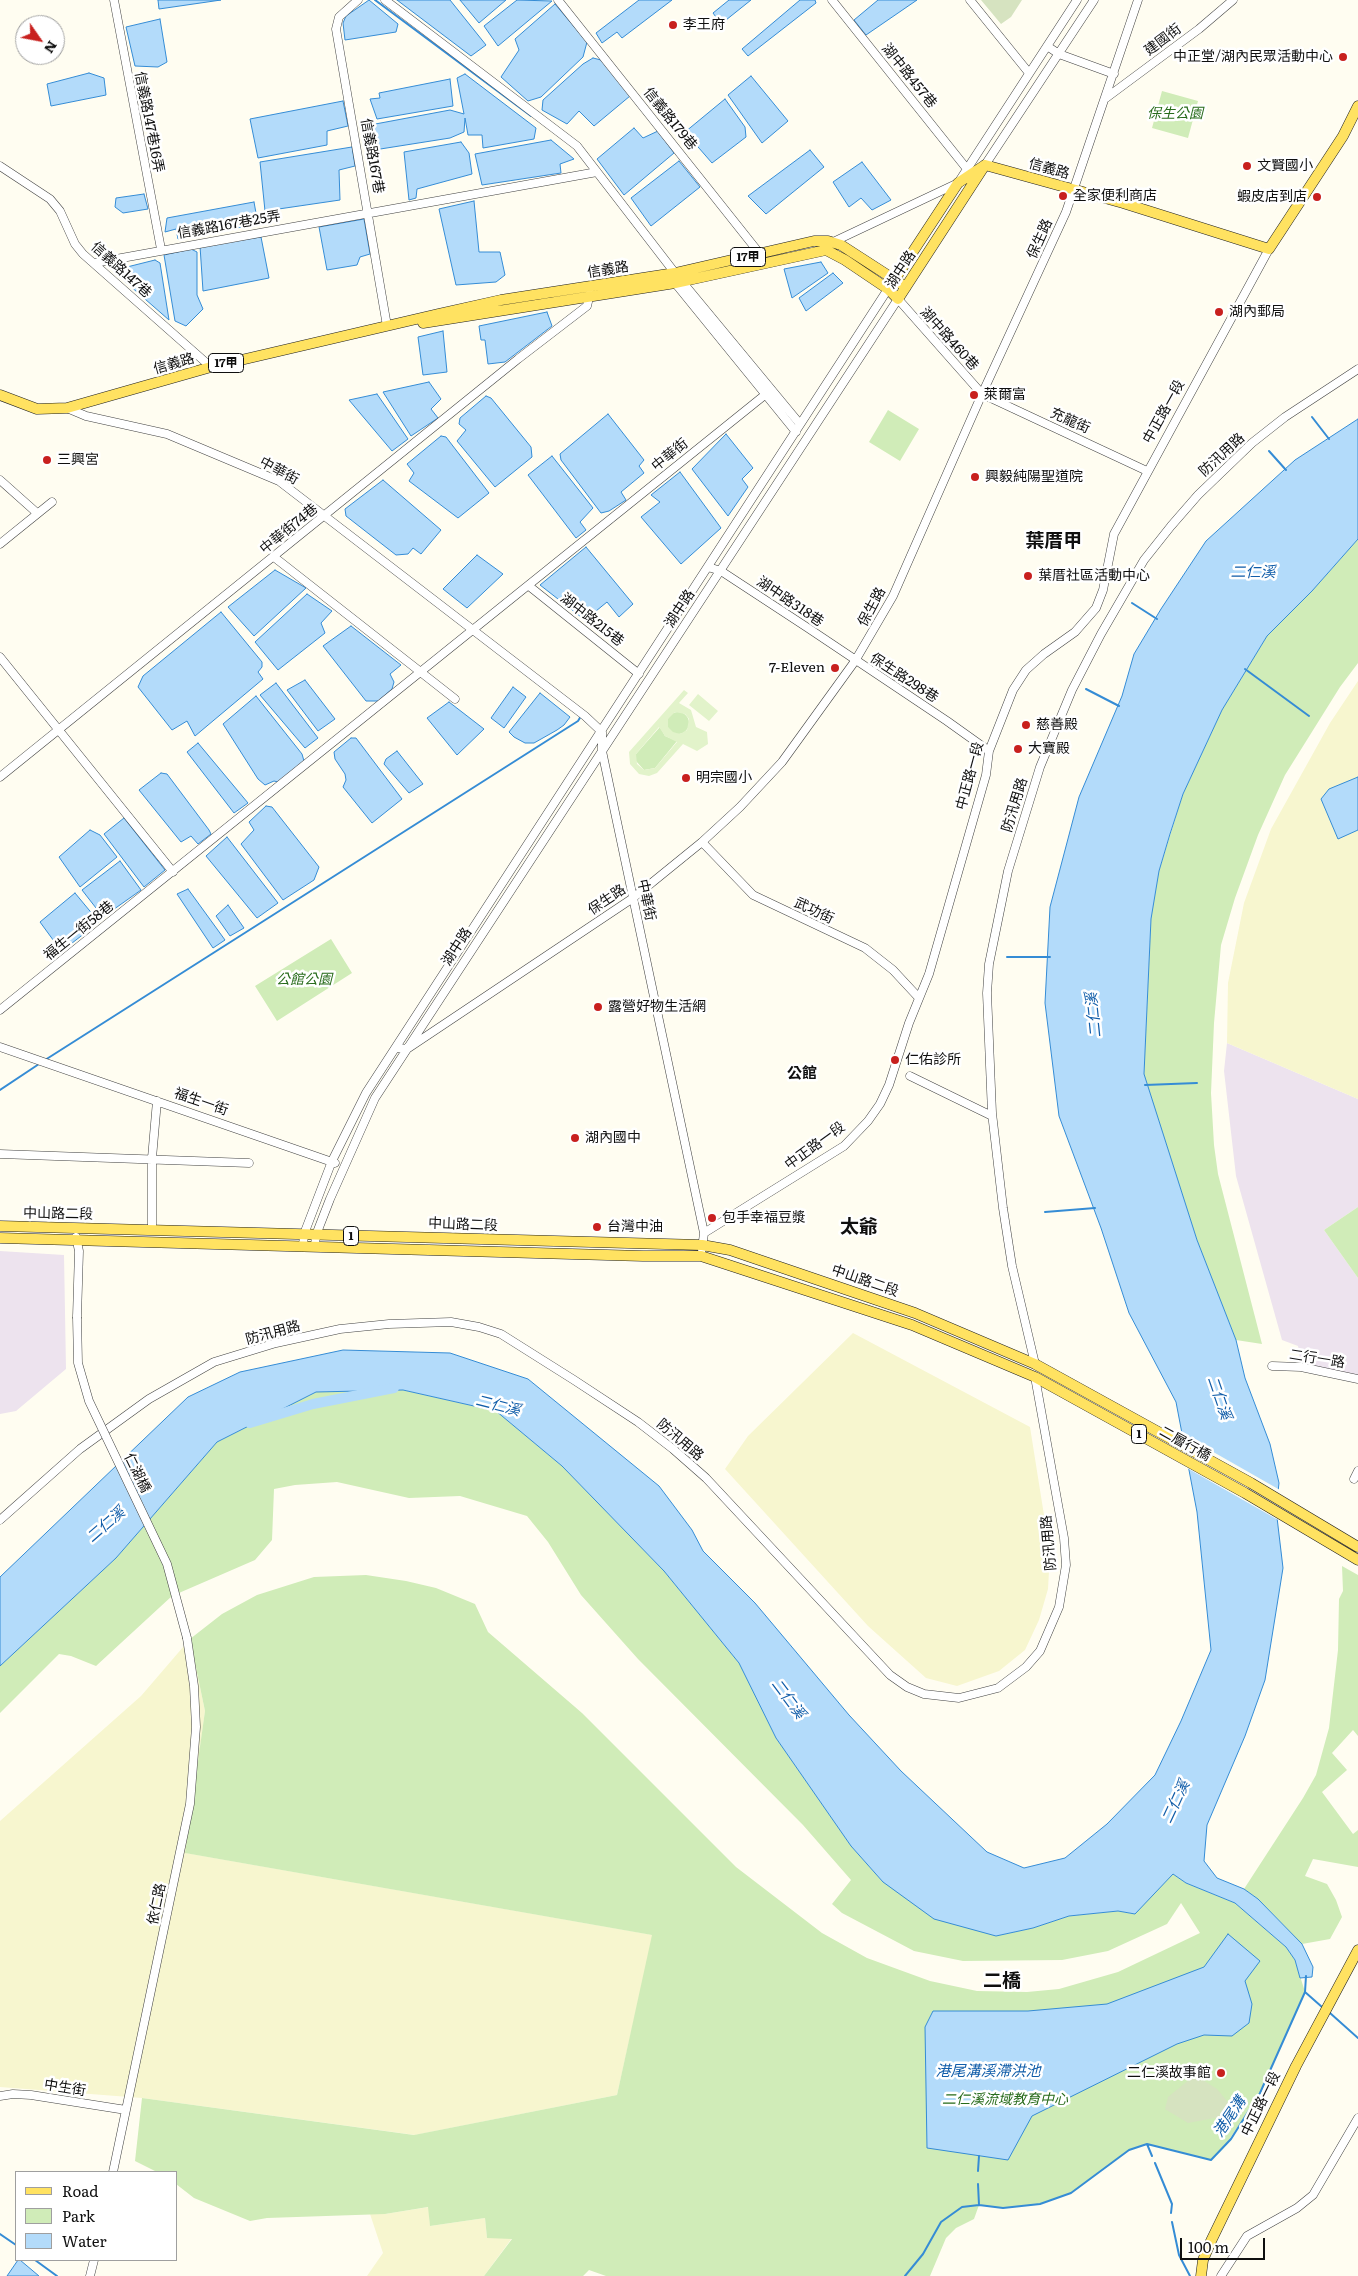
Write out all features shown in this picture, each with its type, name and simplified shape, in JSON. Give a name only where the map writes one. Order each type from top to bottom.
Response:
[{"type":"main road","points":[[1269,249],[1343,136],[1358,106]]},
{"type":"main road","name":"信義路","points":[[958,183],[985,165],[1269,249]]},
{"type":"main road","name":"湖中路","points":[[898,299],[985,165]]},
{"type":"main road","name":"湖中路","points":[[888,289],[958,183]]},
{"type":"main road","name":"信義路","points":[[0,394],[37,409],[67,408],[211,367],[501,300],[591,286],[678,279],[760,254],[814,241],[832,242],[849,250],[906,286]]},
{"type":"main road","name":"信義路","points":[[387,326],[444,321],[589,297],[826,250],[834,253],[888,289]]},
{"type":"main road","name":"17甲","points":[[888,289],[898,299]]},
{"type":"main road","name":"中山路二段","points":[[0,1226],[702,1245],[730,1250],[778,1265],[915,1313]]},
{"type":"main road","name":"中山路二段","points":[[0,1238],[700,1256],[912,1325]]},
{"type":"main road","name":"二層行橋","points":[[915,1313],[1034,1364],[1251,1483],[1358,1547]]},
{"type":"main road","name":"二層行橋","points":[[912,1325],[1035,1378],[1236,1488],[1358,1560]]},
{"type":"main road","name":"中正路一段","points":[[1201,2276],[1208,2247],[1320,2018],[1358,1950]]},
{"type":"street","name":"信義路147巷16弄","points":[[114,0],[161,250]]},
{"type":"street","name":"信義路167巷","points":[[358,0],[339,17],[336,29],[369,212],[387,326]]},
{"type":"street","points":[[385,0],[577,146],[796,432]]},
{"type":"street","name":"信義路179巷","points":[[558,0],[760,254]]},
{"type":"street","name":"湖中路457巷","points":[[832,0],[967,168]]},
{"type":"street","points":[[970,0],[1029,73]]},
{"type":"street","name":"湖中路","points":[[958,183],[1077,0]]},
{"type":"street","name":"湖中路","points":[[985,165],[1094,0]]},
{"type":"street","name":"保生路","points":[[407,1049],[633,898],[702,842],[740,807],[782,762],[855,661],[893,596],[982,394],[1062,220],[1106,98],[1138,0]]},
{"type":"street","name":"建國街","points":[[1106,98],[1199,29],[1233,0]]},
{"type":"street","points":[[1047,46],[1059,54],[1114,74]]},
{"type":"street","name":"信義路147巷","points":[[0,166],[50,199],[60,210],[75,244],[211,367]]},
{"type":"street","name":"信義路167巷25弄","points":[[94,263],[597,172]]},
{"type":"street","name":"信義路","points":[[832,242],[958,183]]},
{"type":"street","name":"中正路一段","points":[[704,1233],[844,1146],[868,1121],[889,1085],[942,932],[986,775],[989,751],[1001,725],[1005,707],[1020,678],[1044,654],[1076,632],[1096,608],[1103,590],[1114,534],[1269,249]]},
{"type":"street","points":[[678,279],[800,424]]},
{"type":"street","points":[[589,297],[591,286]]},
{"type":"street","name":"湖中路","points":[[303,1246],[304,1234],[332,1161],[366,1093],[888,289]]},
{"type":"street","name":"中華街74巷","points":[[0,777],[518,359],[587,306],[589,297]]},
{"type":"street","name":"湖中路","points":[[315,1246],[316,1235],[343,1167],[374,1098],[898,299]]},
{"type":"street","name":"湖中路460巷","points":[[898,299],[982,394]]},
{"type":"street","name":"防汛用路","points":[[1034,1364],[1012,1266],[992,1116],[987,993],[989,964],[1008,871],[1040,767],[1072,690],[1101,634],[1144,560],[1198,495],[1252,442],[1285,417],[1358,369]]},
{"type":"street","name":"中華街","points":[[173,872],[766,394]]},
{"type":"street","name":"充龍街","points":[[982,394],[1147,471]]},
{"type":"street","name":"中華街","points":[[67,408],[86,416],[151,430],[193,445],[279,481],[585,716],[602,732],[602,752],[704,1233]]},
{"type":"street","points":[[0,480],[36,512]]},
{"type":"street","points":[[0,544],[36,512],[52,502]]},
{"type":"street","points":[[274,557],[455,699]]},
{"type":"street","name":"湖中路318巷","points":[[708,567],[721,571],[855,661]]},
{"type":"street","name":"湖中路215巷","points":[[529,586],[639,674]]},
{"type":"street","points":[[0,657],[173,872]]},
{"type":"street","name":"保生路298巷","points":[[855,661],[939,715],[989,751]]},
{"type":"street","name":"武功街","points":[[702,842],[753,896],[865,948],[893,970],[919,998]]},
{"type":"street","name":"福生一街58巷","points":[[0,1010],[173,872]]},
{"type":"street","name":"福生一街","points":[[0,1046],[332,1161],[343,1167]]},
{"type":"street","points":[[397,1048],[407,1049]]},
{"type":"street","points":[[910,1076],[992,1116]]},
{"type":"street","points":[[152,1230],[152,1158],[157,1101]]},
{"type":"street","points":[[0,1154],[249,1163]]},
{"type":"street","name":"仁湖橋","points":[[76,1228],[76,1240],[79,1251],[78,1363],[89,1401],[167,1564],[187,1638]]},
{"type":"street","points":[[700,1256],[704,1233]]},
{"type":"street","name":"防汛用路","points":[[0,1520],[80,1449],[149,1399],[214,1362],[276,1343],[340,1329],[389,1324],[451,1322],[470,1325],[501,1334],[638,1422],[706,1478],[890,1675],[907,1687],[924,1694],[958,1698],[998,1688],[1026,1667],[1040,1651],[1059,1607],[1066,1565],[1064,1538],[1035,1378]]},
{"type":"street","name":"二行一路","points":[[1272,1366],[1300,1367],[1358,1380]]},
{"type":"street","points":[[1354,1479],[1358,1470]]},
{"type":"street","name":"依仁路","points":[[113,2171],[190,1804],[196,1727],[194,1686],[187,1638]]},
{"type":"street","name":"中生街","points":[[0,2096],[13,2094],[126,2110]]},
{"type":"street","points":[[1221,2276],[1248,2236],[1297,2208],[1313,2195],[1358,2118]]},
{"type":"street","points":[[90,2276],[94,2261]]},
{"type":"shaded area","points":[[1227,1043],[1358,1099],[1358,1207],[1324,1230],[1358,1278],[1358,1380],[1301,1367],[1298,1346],[1282,1340],[1236,1176],[1224,1071]]},
{"type":"shaded area","points":[[0,1251],[64,1255],[66,1369],[16,1411],[0,1414]]},
{"type":"green space","points":[[981,0],[1022,0],[1011,17],[1001,24]]},
{"type":"green space","name":"保生公園","points":[[1162,91],[1198,101],[1188,138],[1152,128]]},
{"type":"green space","points":[[888,410],[919,429],[900,461],[869,442]]},
{"type":"green space","points":[[1358,539],[1358,663],[1340,687],[1285,775],[1258,835],[1235,898],[1221,945],[1214,1023],[1211,1093],[1214,1145],[1218,1174],[1262,1344],[1236,1340],[1197,1240],[1144,1075],[1151,919],[1159,871],[1183,794],[1222,710],[1267,636],[1312,591]]},
{"type":"green space","points":[[1358,681],[1358,1099],[1227,1043],[1228,983],[1244,903],[1271,829],[1330,723]]},
{"type":"green space","points":[[684,690],[688,693],[679,703],[691,710],[696,727],[707,732],[708,744],[697,751],[683,744],[657,773],[649,776],[639,774],[630,764],[629,752]],"holes":[[[675,712],[685,714],[689,719],[687,730],[680,734],[673,732],[668,727],[668,719]],[[659,727],[665,736],[677,742],[655,768],[644,770],[637,764],[636,754]]]},
{"type":"green space","points":[[698,694],[718,711],[709,721],[689,705]]},
{"type":"green space","points":[[678,712],[686,715],[689,723],[686,731],[678,734],[670,731],[667,723],[670,715]]},
{"type":"green space","points":[[660,727],[665,736],[677,741],[655,768],[644,770],[636,761],[636,754]]},
{"type":"green space","name":"公館公園","points":[[331,939],[352,973],[277,1021],[255,986]]},
{"type":"green space","points":[[1358,1207],[1358,1278],[1324,1230]]},
{"type":"green space","points":[[853,1333],[1030,1427],[1050,1553],[1048,1589],[1039,1620],[1025,1650],[999,1671],[957,1686],[926,1678],[868,1626],[725,1469],[748,1436]]},
{"type":"green space","name":"二仁溪流域教育中心","points":[[403,1390],[496,1411],[562,1466],[664,1571],[739,1663],[776,1738],[851,1846],[883,1882],[996,1936],[1033,1928],[1069,1916],[1118,1911],[1134,1914],[1173,1874],[1186,1883],[1235,1903],[1286,1947],[1295,1960],[1305,1992],[1260,2093],[1223,2149],[1211,2160],[1147,2144],[1129,2150],[1071,2193],[1040,2204],[1003,2208],[979,2205],[974,2219],[956,2228],[946,2238],[930,2276],[606,2276],[589,2270],[583,2276],[484,2276],[512,2239],[487,2238],[485,2218],[430,2226],[428,2207],[385,2214],[267,2218],[250,2221],[194,2198],[178,2186],[178,2171],[155,2171],[135,2161],[142,2098],[414,2135],[617,2095],[652,1935],[185,1853],[205,1711],[190,1639],[222,1614],[257,1595],[314,1577],[366,1575],[406,1581],[436,1588],[475,1604],[488,1632],[582,1713],[736,1867],[822,1933],[867,1958],[930,1981],[977,1991],[1027,1992],[1059,1989],[1118,1972],[1200,1933],[1181,1903],[1167,1924],[1108,1951],[1062,1960],[963,1961],[914,1951],[842,1913],[832,1904],[851,1880],[803,1825],[638,1659],[581,1595],[548,1542],[527,1516],[460,1496],[409,1498],[337,1482],[295,1485],[274,1489],[272,1540],[255,1560],[172,1596],[96,1666],[71,1656],[59,1654],[0,1713],[0,1666],[116,1558],[217,1442],[316,1392]]},
{"type":"green space","points":[[1342,1566],[1358,1575],[1358,1736],[1353,1730],[1332,1753],[1347,1770],[1322,1792],[1353,1834],[1358,1830],[1358,1867],[1313,1859],[1305,1876],[1327,1884],[1336,1900],[1342,1917],[1330,1939],[1302,1944],[1258,1899],[1244,1889],[1316,1775],[1329,1728],[1338,1650],[1339,1599],[1343,1591]]},
{"type":"green space","points":[[190,1639],[205,1711],[186,1853],[653,1935],[617,2095],[415,2135],[142,2098],[0,2087],[0,1821],[141,1696]]},
{"type":"green space","points":[[1195,2075],[1217,2089],[1231,2106],[1225,2116],[1188,2123],[1165,2109],[1168,2097]]},
{"type":"green space","points":[[429,2207],[430,2226],[485,2218],[487,2238],[512,2238],[484,2276],[367,2276],[383,2253],[370,2214],[385,2214]]},
{"type":"water","points":[[158,0],[221,0],[159,9]]},
{"type":"water","points":[[369,0],[398,24],[396,32],[345,40],[343,23],[346,16]]},
{"type":"water","points":[[397,0],[450,0],[486,45],[471,56]]},
{"type":"water","points":[[460,0],[506,0],[479,23]]},
{"type":"water","points":[[517,0],[552,1],[498,46],[484,26]]},
{"type":"water","points":[[639,0],[672,0],[622,38],[617,32],[602,43],[596,33]]},
{"type":"water","points":[[729,0],[751,0],[721,24],[713,13]]},
{"type":"water","points":[[800,0],[815,0],[816,3],[748,56],[742,49]]},
{"type":"water","points":[[878,0],[917,0],[866,35],[854,20]]},
{"type":"water","points":[[555,4],[587,42],[583,57],[541,97],[528,101],[501,77],[519,50],[515,39]]},
{"type":"water","points":[[160,19],[167,62],[158,67],[135,66],[126,27]]},
{"type":"water","points":[[593,58],[601,60],[630,96],[594,126],[579,111],[567,124],[542,110],[543,100],[583,64]]},
{"type":"water","points":[[89,73],[104,78],[106,95],[51,106],[47,84]]},
{"type":"water","points":[[465,74],[536,128],[534,139],[483,148],[482,135],[468,135],[465,118],[464,132],[450,138],[374,150],[370,125],[450,110],[464,114],[457,78]]},
{"type":"water","points":[[751,76],[788,121],[762,143],[728,95]]},
{"type":"water","points":[[450,79],[453,106],[377,119],[370,99],[380,98],[379,93]]},
{"type":"water","points":[[725,99],[745,127],[746,137],[712,163],[685,132]]},
{"type":"water","points":[[343,101],[348,126],[327,131],[327,145],[258,158],[250,119]]},
{"type":"water","points":[[634,128],[643,138],[658,131],[674,153],[624,195],[597,159]]},
{"type":"water","points":[[551,140],[574,159],[560,164],[561,173],[482,185],[475,154]]},
{"type":"water","points":[[461,142],[469,153],[472,174],[417,189],[416,198],[409,200],[404,152]]},
{"type":"water","points":[[352,147],[355,166],[339,170],[340,200],[265,211],[260,162]]},
{"type":"water","points":[[810,150],[824,167],[766,214],[748,196]]},
{"type":"water","points":[[679,161],[700,187],[651,226],[631,198]]},
{"type":"water","points":[[862,162],[891,200],[872,210],[861,198],[849,207],[833,182]]},
{"type":"water","points":[[144,194],[148,209],[123,213],[115,207],[116,198]]},
{"type":"water","points":[[474,201],[479,252],[500,252],[505,275],[496,282],[456,285],[439,209]]},
{"type":"water","points":[[254,202],[258,224],[178,239],[176,229],[165,232],[167,218]]},
{"type":"water","points":[[364,219],[370,254],[360,257],[357,265],[327,270],[319,227]]},
{"type":"water","points":[[261,237],[269,278],[203,291],[200,246]]},
{"type":"water","points":[[191,249],[197,252],[197,295],[203,309],[186,326],[175,321],[164,255]]},
{"type":"water","points":[[155,260],[160,263],[169,320],[121,278],[123,268]]},
{"type":"water","points":[[821,262],[828,273],[792,298],[784,269]]},
{"type":"water","points":[[833,273],[843,283],[806,311],[799,298]]},
{"type":"water","points":[[547,312],[552,326],[505,362],[488,364],[485,340],[481,340],[479,326]]},
{"type":"water","points":[[443,331],[447,372],[423,375],[418,337]]},
{"type":"water","points":[[429,382],[441,399],[431,409],[438,418],[411,436],[383,392]]},
{"type":"water","points":[[377,394],[408,439],[392,451],[349,400]]},
{"type":"water","points":[[486,396],[491,398],[531,447],[532,457],[495,487],[457,441],[466,430],[459,424],[460,418]]},
{"type":"water","points":[[608,414],[644,460],[639,466],[644,473],[621,492],[626,500],[609,511],[601,513],[561,460],[560,454]]},
{"type":"water","name":"二仁溪","points":[[1358,419],[1358,539],[1312,591],[1267,636],[1222,710],[1183,794],[1159,871],[1151,919],[1144,1074],[1197,1240],[1236,1340],[1245,1378],[1270,1444],[1279,1483],[1276,1509],[1283,1568],[1265,1680],[1245,1736],[1207,1825],[1204,1861],[1217,1878],[1244,1889],[1258,1899],[1302,1944],[1313,1967],[1312,1977],[1300,1978],[1295,1960],[1286,1947],[1235,1903],[1186,1883],[1173,1874],[1135,1914],[1118,1911],[1069,1916],[1033,1928],[996,1936],[934,1919],[883,1882],[851,1846],[776,1738],[739,1663],[664,1571],[562,1466],[496,1411],[403,1390],[316,1392],[217,1442],[116,1558],[0,1666],[0,1577],[188,1397],[240,1372],[343,1350],[450,1353],[528,1379],[659,1486],[692,1530],[703,1551],[755,1603],[849,1715],[901,1771],[987,1852],[1024,1868],[1065,1858],[1107,1824],[1155,1775],[1181,1721],[1211,1650],[1197,1512],[1176,1402],[1129,1313],[1101,1228],[1059,1116],[1045,1003],[1050,907],[1079,797],[1122,696],[1134,654],[1161,609],[1206,541],[1295,460]]},
{"type":"water","points":[[726,434],[753,468],[742,479],[748,487],[728,516],[692,469]]},
{"type":"water","points":[[441,436],[446,437],[489,493],[458,518],[409,481],[414,473],[407,464]]},
{"type":"water","points":[[552,456],[593,508],[580,522],[586,530],[576,538],[528,475]]},
{"type":"water","points":[[680,472],[721,528],[681,564],[641,517],[660,502],[651,495]]},
{"type":"water","points":[[383,480],[441,530],[421,554],[413,548],[408,554],[396,555],[346,516],[345,509]]},
{"type":"water","points":[[586,547],[633,604],[619,617],[607,602],[585,620],[540,585]]},
{"type":"water","points":[[477,555],[503,574],[467,608],[443,589]]},
{"type":"water","points":[[275,570],[306,588],[254,636],[228,607]]},
{"type":"water","points":[[307,594],[332,611],[321,623],[325,633],[278,670],[255,642]]},
{"type":"water","points":[[221,612],[262,662],[262,667],[258,672],[263,679],[195,736],[187,721],[172,730],[138,687],[143,676]]},
{"type":"water","points":[[351,626],[401,665],[390,674],[394,682],[392,689],[378,701],[366,701],[323,646]]},
{"type":"water","points":[[305,680],[335,719],[318,731],[287,690]]},
{"type":"water","points":[[276,683],[318,738],[305,748],[260,695]]},
{"type":"water","points":[[513,687],[526,697],[504,728],[491,718]]},
{"type":"water","points":[[540,693],[570,717],[557,730],[534,743],[525,743],[509,732]]},
{"type":"water","points":[[256,696],[302,754],[304,761],[278,782],[274,781],[265,785],[258,779],[223,724]]},
{"type":"water","points":[[449,702],[484,729],[457,755],[427,718]]},
{"type":"water","points":[[351,738],[356,738],[402,799],[372,823],[343,787],[346,780],[345,774],[335,759],[334,752]]},
{"type":"water","points":[[198,743],[248,803],[234,813],[187,752]]},
{"type":"water","points":[[397,751],[423,784],[409,793],[384,764],[386,759]]},
{"type":"water","points":[[161,773],[167,774],[209,830],[211,834],[198,844],[191,836],[181,842],[139,790]]},
{"type":"water","points":[[1358,777],[1358,830],[1338,839],[1321,799],[1329,789]]},
{"type":"water","points":[[266,806],[272,807],[319,867],[314,880],[283,900],[241,844],[254,830],[249,822]]},
{"type":"water","points":[[124,818],[165,870],[144,887],[104,834]]},
{"type":"water","points":[[90,830],[100,835],[117,857],[80,887],[59,857]]},
{"type":"water","points":[[227,837],[278,903],[257,918],[206,856]]},
{"type":"water","points":[[120,861],[141,890],[103,917],[82,890]]},
{"type":"water","points":[[188,889],[225,940],[213,948],[177,894]]},
{"type":"water","points":[[75,893],[99,922],[67,947],[59,948],[40,922]]},
{"type":"water","points":[[228,905],[244,928],[230,936],[216,916]]},
{"type":"water","name":"港尾溝溪滯洪池","points":[[1228,1934],[1260,1961],[1245,1981],[1252,2004],[1249,2023],[1232,2036],[1204,2035],[1177,2044],[1032,2116],[1008,2160],[927,2148],[925,2027],[933,2011],[1028,2011],[1107,2004],[1204,1967]]},
{"type":"water","points":[[17,2261],[21,2261],[39,2276],[7,2276]]},
{"type":"pier","points":[[1180,1433],[1280,1490],[1278,1509],[1280,1521],[1187,1468]]},
{"type":"waterway","points":[[375,0],[531,116]]},
{"type":"waterway","points":[[1312,417],[1329,439]]},
{"type":"waterway","points":[[1269,451],[1286,470]]},
{"type":"waterway","points":[[1132,603],[1157,619]]},
{"type":"waterway","points":[[1245,669],[1309,716]]},
{"type":"waterway","points":[[1086,689],[1119,706]]},
{"type":"waterway","points":[[45,1060],[578,721],[581,716]]},
{"type":"waterway","points":[[1007,957],[1050,957]]},
{"type":"waterway","points":[[0,1090],[39,1064]]},
{"type":"waterway","points":[[1145,1085],[1197,1083]]},
{"type":"waterway","points":[[1045,1212],[1095,1208]]},
{"type":"waterway","name":"二仁溪","points":[[250,1423],[313,1404],[394,1388]]},
{"type":"waterway","name":"港尾溝","points":[[905,2276],[923,2254],[941,2222],[962,2207],[979,2205],[1003,2208],[1040,2204],[1071,2193],[1129,2150],[1147,2144],[1211,2160],[1231,2139],[1260,2093],[1305,1992],[1306,1976]]},
{"type":"waterway","points":[[1305,1992],[1322,2007]]},
{"type":"waterway","points":[[1330,2013],[1358,2038]]},
{"type":"waterway","points":[[1147,2144],[1152,2156]]},
{"type":"waterway","points":[[978,2171],[979,2156]]},
{"type":"waterway","points":[[1155,2163],[1172,2204],[1171,2213]]},
{"type":"waterway","points":[[978,2184],[979,2205]]},
{"type":"waterway","points":[[1172,2222],[1179,2255],[1190,2276]]},
{"type":"waterway","points":[[0,2234],[15,2244]]},
{"type":"waterway","points":[[36,2261],[57,2276]]},
{"type":"place","name":"李王府","points":[[673,25]]},
{"type":"place","name":"中正堂/湖內民眾活動中心","points":[[1343,57]]},
{"type":"place","name":"文賢國小","points":[[1247,166]]},
{"type":"place","name":"全家便利商店","points":[[1063,196]]},
{"type":"place","name":"蝦皮店到店","points":[[1317,197]]},
{"type":"place","name":"湖內郵局","points":[[1219,312]]},
{"type":"place","name":"萊爾富","points":[[974,395]]},
{"type":"place","name":"三興宮","points":[[47,460]]},
{"type":"place","name":"興毅純陽聖道院","points":[[975,477]]},
{"type":"place","name":"葉厝社區活動中心","points":[[1028,576]]},
{"type":"place","name":"7-Eleven","points":[[835,668]]},
{"type":"place","name":"慈善殿","points":[[1026,725]]},
{"type":"place","name":"大寶殿","points":[[1018,749]]},
{"type":"place","name":"明宗國小","points":[[686,778]]},
{"type":"place","name":"露營好物生活網","points":[[598,1007]]},
{"type":"place","name":"仁佑診所","points":[[895,1060]]},
{"type":"place","name":"湖內國中","points":[[575,1138]]},
{"type":"place","name":"包手幸福豆漿","points":[[712,1218]]},
{"type":"place","name":"台灣中油","points":[[597,1227]]},
{"type":"place","name":"二仁溪故事館","points":[[1221,2073]]},
{"type":"district","name":"葉厝甲","points":[[1054,541]]},
{"type":"district","name":"公館","points":[[802,1074]]},
{"type":"district","name":"太爺","points":[[859,1227]]},
{"type":"district","name":"二橋","points":[[1002,1981]]}]
